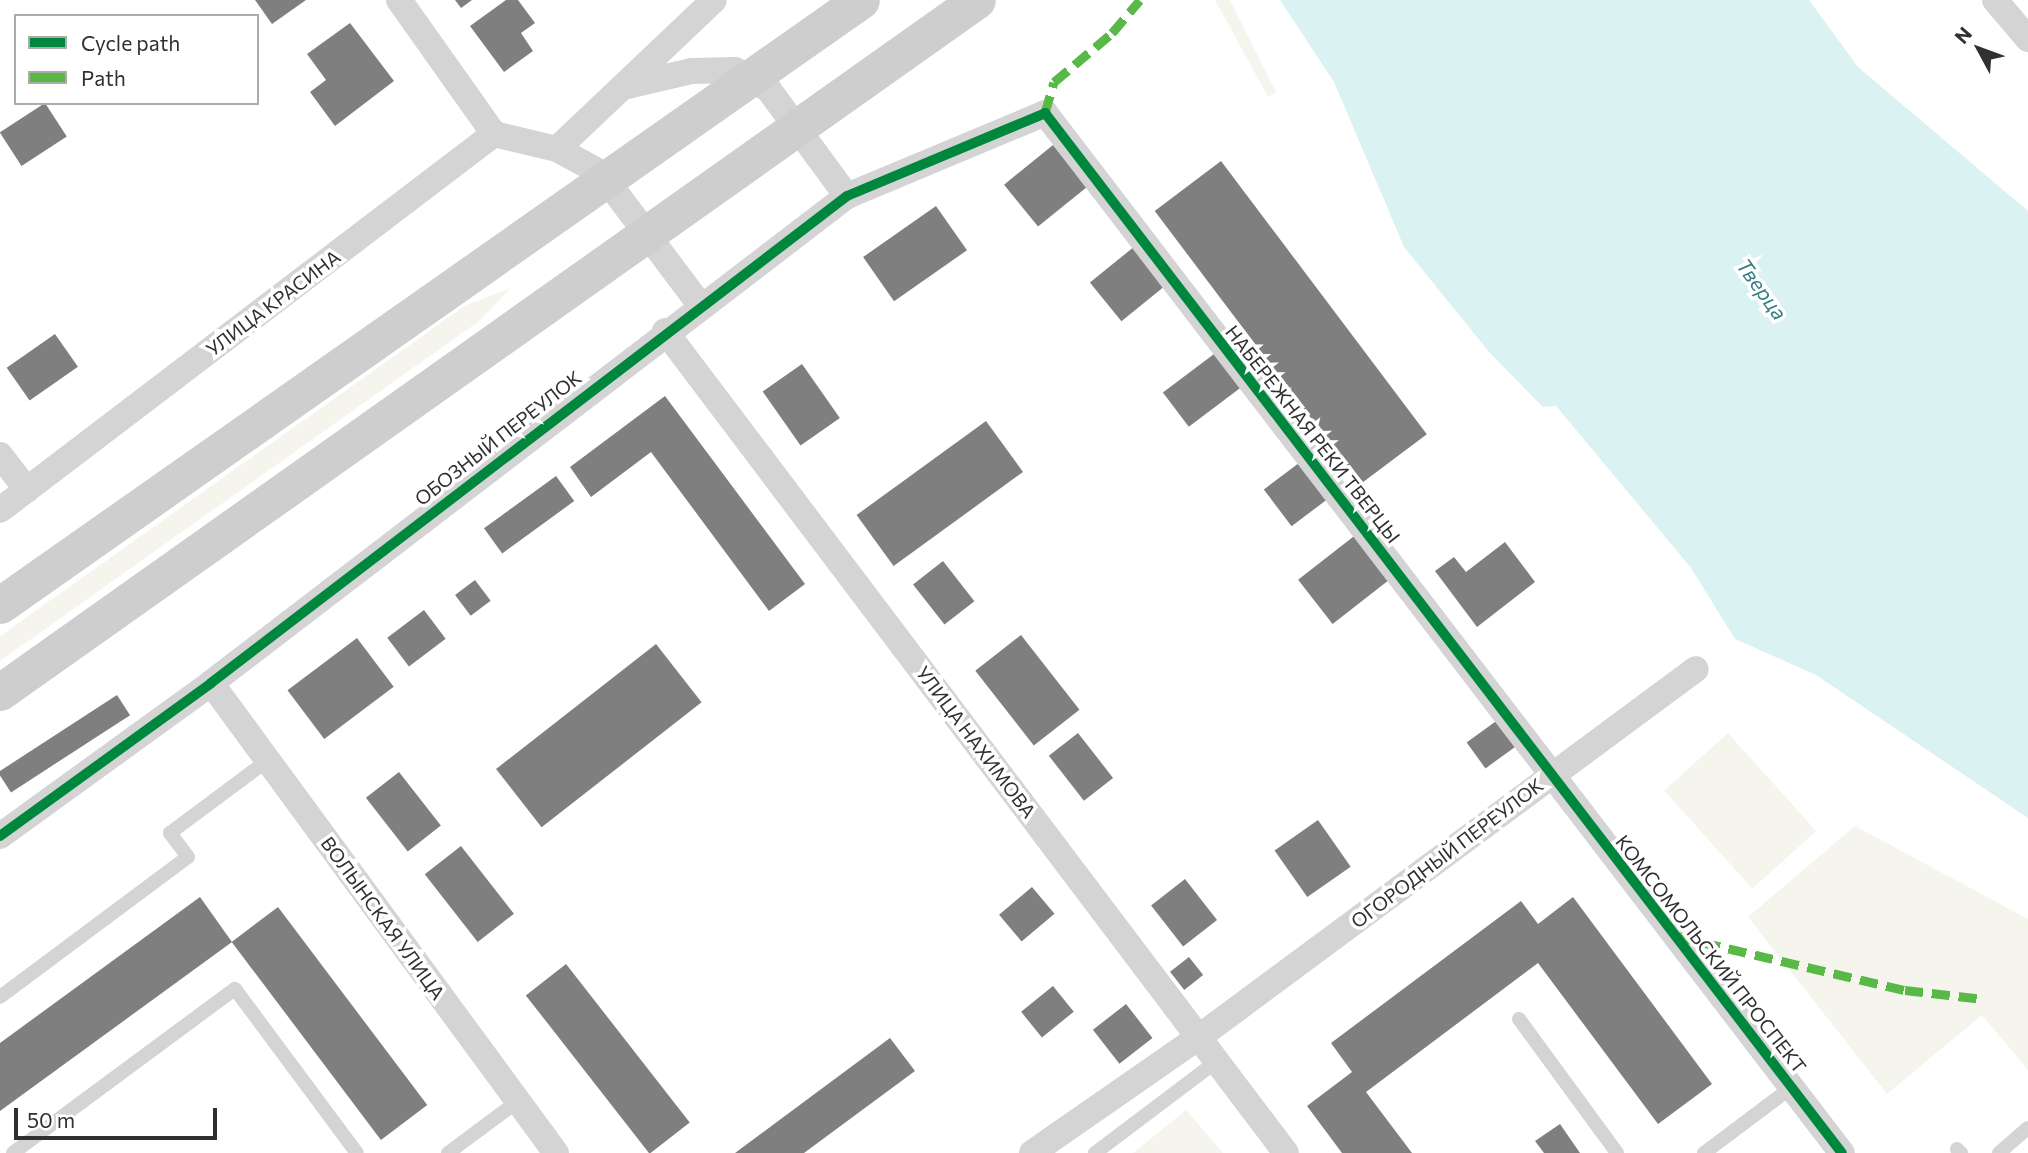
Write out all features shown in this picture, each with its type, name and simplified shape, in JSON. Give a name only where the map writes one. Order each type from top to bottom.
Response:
[{"type":"main road","points":[[0,605],[861,0]]},
{"type":"main road","points":[[0,692],[977,0]]},
{"type":"street","points":[[399,0],[494,134],[557,149],[601,173],[700,305]]},
{"type":"street","points":[[557,149],[627,86],[666,41],[714,0]]},
{"type":"street","points":[[1995,0],[2028,38]]},
{"type":"street","points":[[627,86],[692,71],[735,70],[769,90],[847,196]]},
{"type":"street","name":"ОБОЗНЫЙ ПЕРЕУЛОК","points":[[0,836],[211,682],[665,331],[847,196],[1045,113]]},
{"type":"street","name":"НАБЕРЕЖНАЯ РЕКИ ТВЕРЦЫ","points":[[1045,113],[1553,775]]},
{"type":"street","name":"УЛИЦА КРАСИНА","points":[[0,510],[494,134]]},
{"type":"street","name":"УЛИЦА НАХИМОВА","points":[[665,331],[1286,1153]]},
{"type":"street","points":[[0,455],[27,490]]},
{"type":"street","name":"ОГОРОДНЫЙ ПЕРЕУЛОК","points":[[1032,1153],[1199,1037],[1696,669]]},
{"type":"street","name":"ВОЛЫНСКАЯ УЛИЦА","points":[[211,682],[556,1153]]},
{"type":"street","name":"КОМСОМОЛЬСКИЙ ПРОСПЕКТ","points":[[1553,775],[1842,1153]]},
{"type":"lane","points":[[0,997],[188,857],[170,833],[268,760]]},
{"type":"lane","points":[[13,1153],[235,989],[357,1153]]},
{"type":"lane","points":[[1519,1019],[1617,1153]]},
{"type":"lane","points":[[1095,1153],[1217,1061]]},
{"type":"lane","points":[[1704,1153],[1792,1087]]},
{"type":"lane","points":[[448,1153],[518,1101]]},
{"type":"lane","points":[[1999,1153],[2028,1128]]},
{"type":"shaded area","points":[[1215,0],[1230,0],[1276,92],[1268,97]]},
{"type":"shaded area","points":[[511,288],[478,322],[0,661],[0,636],[466,305]]},
{"type":"shaded area","points":[[1728,733],[1816,831],[1752,889],[1664,791]]},
{"type":"shaded area","points":[[1855,826],[2028,919],[2028,1070],[1982,1015],[1887,1094],[1748,917]]},
{"type":"shaded area","points":[[1186,1110],[1223,1153],[1133,1153]]},
{"type":"water","name":"Тверца","points":[[1280,0],[1809,0],[1858,67],[2028,211],[2028,818],[1816,675],[1735,639],[1691,568],[1556,406],[1543,407],[1489,352],[1404,247],[1334,82]]},
{"type":"building","points":[[255,0],[306,0],[272,24]]},
{"type":"building","points":[[455,0],[472,0],[461,8]]},
{"type":"building","points":[[506,0],[518,0],[535,23],[521,33],[533,51],[504,72],[470,26]]},
{"type":"building","points":[[350,23],[394,81],[335,126],[310,92],[326,80],[307,54]]},
{"type":"building","points":[[42,105],[46,105],[67,137],[21,166],[0,132]]},
{"type":"building","points":[[1053,145],[1087,187],[1038,227],[1004,185]]},
{"type":"building","points":[[1221,161],[1427,434],[1361,484],[1155,211]]},
{"type":"building","points":[[936,206],[967,250],[894,301],[863,257]]},
{"type":"building","points":[[1135,246],[1166,285],[1121,321],[1090,283]]},
{"type":"building","points":[[55,334],[78,367],[30,401],[7,368]]},
{"type":"building","points":[[1218,351],[1244,385],[1189,427],[1163,393]]},
{"type":"building","points":[[802,364],[840,418],[801,446],[763,392]]},
{"type":"building","points":[[665,396],[805,584],[769,611],[651,452],[591,497],[570,467]]},
{"type":"building","points":[[986,421],[1023,472],[894,566],[857,515]]},
{"type":"building","points":[[1303,460],[1331,497],[1292,526],[1264,489]]},
{"type":"building","points":[[556,476],[574,501],[502,553],[484,528]]},
{"type":"building","points":[[1358,533],[1392,577],[1333,624],[1298,580]]},
{"type":"building","points":[[1505,542],[1535,582],[1477,627],[1435,571],[1454,557],[1466,572]]},
{"type":"building","points":[[943,561],[974,601],[944,625],[913,584]]},
{"type":"building","points":[[475,580],[491,601],[471,616],[455,595]]},
{"type":"building","points":[[424,610],[446,639],[409,666],[387,638]]},
{"type":"building","points":[[1021,635],[1079,710],[1034,746],[975,671]]},
{"type":"building","points":[[357,638],[394,687],[324,739],[288,690]]},
{"type":"building","points":[[656,644],[702,702],[542,827],[496,769]]},
{"type":"building","points":[[117,695],[130,715],[11,792],[0,771]]},
{"type":"building","points":[[1499,719],[1518,745],[1485,768],[1467,743]]},
{"type":"building","points":[[1078,733],[1113,778],[1084,801],[1049,756]]},
{"type":"building","points":[[399,772],[441,826],[408,851],[366,798]]},
{"type":"building","points":[[1318,820],[1351,867],[1307,897],[1275,850]]},
{"type":"building","points":[[461,846],[514,914],[478,942],[425,874]]},
{"type":"building","points":[[1185,879],[1217,920],[1183,946],[1151,905]]},
{"type":"building","points":[[1032,887],[1054,914],[1022,941],[999,915]]},
{"type":"building","points":[[200,897],[232,942],[0,1111],[0,1043]]},
{"type":"building","points":[[1573,897],[1712,1084],[1658,1124],[1538,963],[1366,1092],[1412,1153],[1342,1153],[1307,1106],[1352,1072],[1331,1043],[1521,901],[1538,924]]},
{"type":"building","points":[[278,907],[427,1105],[381,1140],[232,942]]},
{"type":"building","points":[[1189,957],[1203,975],[1184,990],[1170,972]]},
{"type":"building","points":[[566,964],[690,1122],[649,1153],[526,995]]},
{"type":"building","points":[[1053,986],[1074,1012],[1042,1037],[1021,1012]]},
{"type":"building","points":[[1126,1004],[1152,1038],[1119,1064],[1093,1030]]},
{"type":"building","points":[[890,1038],[915,1071],[804,1153],[735,1153]]},
{"type":"building","points":[[1560,1124],[1580,1153],[1544,1153],[1535,1141]]},
{"type":"marked path","points":[[1045,113],[1054,82],[1112,33],[1140,0]]},
{"type":"marked path","points":[[1676,936],[1905,990],[1983,999]]},
{"type":"cycle path","points":[[0,836],[211,683],[847,196],[1045,113],[1842,1153]]}]
